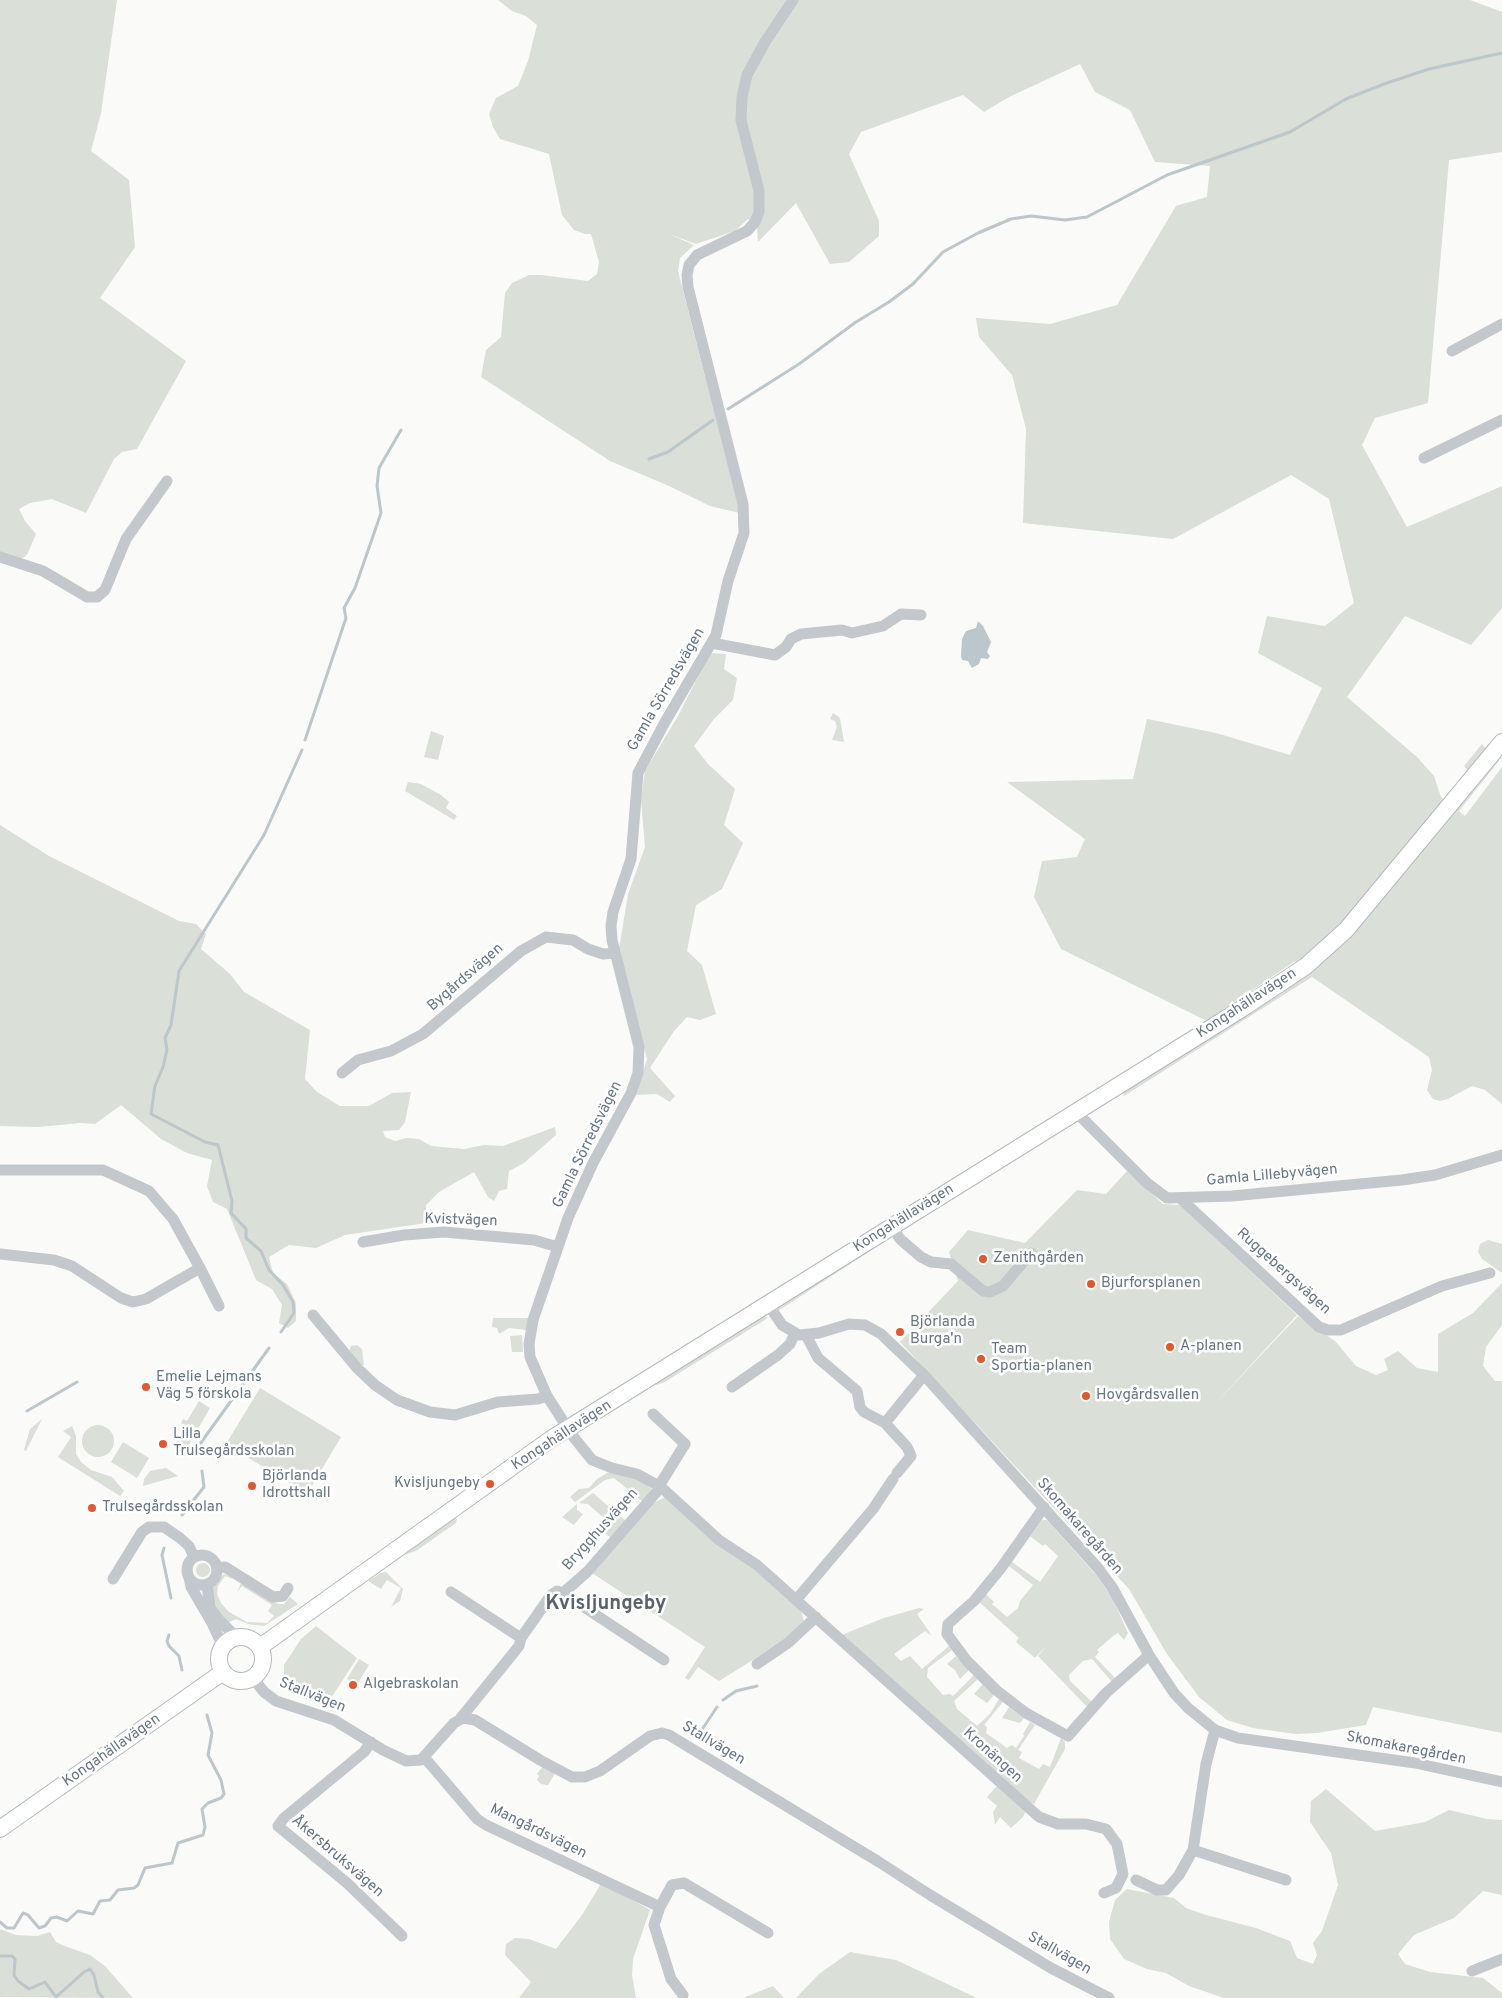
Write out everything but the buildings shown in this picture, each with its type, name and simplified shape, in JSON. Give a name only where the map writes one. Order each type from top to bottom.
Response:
[{"type":"street","name":"Gamla Sörredsvägen","points":[[568,1429],[547,1396],[533,1367],[529,1344],[533,1320],[558,1247],[580,1191],[631,1093],[638,1073],[639,1048],[615,953],[611,926],[613,912],[631,859],[638,774],[664,722],[712,643],[720,625],[728,581],[744,532],[745,514],[688,287],[687,275],[689,265],[697,255],[747,231],[755,222],[759,212],[759,191],[741,120],[742,97],[748,75],[765,42],[793,0]]},
{"type":"street","points":[[1452,351],[1502,324]]},
{"type":"street","points":[[1424,458],[1502,420]]},
{"type":"street","points":[[0,557],[43,571],[87,597],[97,597],[105,590],[126,540],[167,481]]},
{"type":"street","points":[[712,643],[775,655],[786,648],[791,639],[801,634],[832,630],[847,630],[852,633],[883,626],[901,614],[922,615]]},
{"type":"street","name":"Kongahällavägen","points":[[260,1647],[568,1429],[1284,982],[1332,944],[1502,742]]},
{"type":"street","name":"Bygårdsvägen","points":[[342,1073],[358,1060],[391,1051],[423,1034],[521,951],[546,937],[572,940],[602,954],[615,953]]},
{"type":"street","name":"Gamla Lillebyvägen","points":[[1076,1112],[1160,1194],[1168,1198],[1232,1196],[1426,1176],[1502,1155]]},
{"type":"street","points":[[0,1170],[103,1170],[149,1191],[173,1219],[219,1306]]},
{"type":"street","name":"Ruggebergsvägen","points":[[1181,1199],[1319,1327],[1328,1330],[1340,1330],[1442,1286],[1490,1273]]},
{"type":"street","points":[[892,1227],[900,1239],[921,1258],[931,1262],[950,1264],[983,1291],[990,1292],[1002,1286],[1031,1254]]},
{"type":"street","name":"Kvistvägen","points":[[363,1242],[404,1235],[444,1232],[534,1240],[558,1247]]},
{"type":"street","points":[[0,1254],[54,1260],[72,1266],[121,1298],[133,1302],[146,1299],[200,1268]]},
{"type":"street","points":[[768,1304],[782,1325],[801,1334],[818,1358],[857,1391],[860,1407],[864,1412],[885,1423],[911,1453],[909,1460],[895,1476],[873,1509],[796,1600]]},
{"type":"street","points":[[313,1315],[357,1368],[375,1385],[397,1400],[430,1412],[455,1415],[498,1402],[538,1399],[547,1396]]},
{"type":"street","name":"Skomakaregården","points":[[801,1334],[849,1324],[865,1325],[881,1334],[924,1376],[1098,1568],[1112,1588],[1149,1655],[1179,1698],[1215,1730],[1245,1739],[1415,1763],[1502,1782]]},
{"type":"street","points":[[732,1387],[778,1355],[801,1334]]},
{"type":"street","points":[[885,1423],[924,1376]]},
{"type":"street","name":"Brygghusvägen","points":[[563,1593],[587,1572],[660,1486],[685,1444],[653,1414]]},
{"type":"street","name":"Kronängen","points":[[568,1429],[592,1460],[612,1468],[637,1474],[660,1486],[719,1540],[756,1565],[1039,1817],[1058,1824],[1086,1824],[1106,1829],[1116,1844],[1123,1874],[1116,1888],[1104,1892]]},
{"type":"street","points":[[1044,1507],[1001,1568],[974,1601],[948,1624],[946,1634],[967,1661],[996,1690],[1026,1713],[1068,1736],[1106,1694],[1149,1655]]},
{"type":"street","points":[[112,1580],[142,1532],[149,1527],[164,1527],[189,1546],[194,1557]]},
{"type":"street","points":[[189,1577],[197,1584],[207,1584],[215,1578],[217,1568],[214,1561],[209,1556],[201,1555],[194,1557],[188,1564],[189,1577],[190,1587],[212,1623],[223,1647]]},
{"type":"street","points":[[217,1568],[225,1567],[273,1597],[283,1596],[288,1588]]},
{"type":"street","points":[[207,1584],[210,1608],[219,1620],[236,1637],[249,1638],[260,1647],[263,1661],[260,1670],[253,1678],[240,1681],[230,1678],[223,1672],[219,1660],[223,1647],[236,1637]]},
{"type":"street","name":"Brygghusvägen","points":[[460,1719],[519,1646],[521,1638],[551,1595],[557,1591],[563,1593],[664,1660]]},
{"type":"street","points":[[451,1592],[521,1638]]},
{"type":"street","points":[[757,1664],[788,1643],[816,1617]]},
{"type":"street","name":"Kongahällavägen","points":[[0,1829],[223,1672]]},
{"type":"street","name":"Stallvägen","points":[[253,1678],[264,1692],[276,1701],[334,1720],[399,1759],[415,1760],[424,1757]]},
{"type":"street","points":[[424,1757],[460,1719]]},
{"type":"street","name":"Stallvägen","points":[[460,1719],[475,1720],[540,1760],[572,1777],[585,1777],[600,1771],[650,1736],[662,1733],[669,1735],[1051,1968],[1109,1998]]},
{"type":"street","points":[[1136,1880],[1157,1890],[1166,1890],[1179,1875],[1193,1850],[1206,1764],[1215,1730]]},
{"type":"street","name":"Åkersbruksvägen","points":[[371,1742],[364,1752],[284,1818],[278,1826],[347,1883],[402,1936]]},
{"type":"street","name":"Mangårdsvägen","points":[[424,1757],[481,1822],[660,1907]]},
{"type":"street","points":[[1193,1850],[1286,1880]]},
{"type":"street","points":[[683,1995],[671,1979],[654,1925],[660,1907],[672,1885],[684,1883],[768,1933]]},
{"type":"street","points":[[1472,1971],[1502,1960]]},
{"type":"shaded area","points":[[0,0],[117,0],[101,113],[91,151],[129,180],[135,247],[100,298],[186,361],[137,449],[122,452],[114,459],[86,513],[52,499],[30,503],[19,509],[25,521],[36,534],[27,555],[21,559],[0,552]]},
{"type":"shaded area","points":[[498,0],[1470,0],[1502,12],[1502,152],[1449,160],[1428,403],[1375,418],[1362,445],[1407,527],[1502,486],[1502,608],[1471,645],[1405,616],[1347,697],[1417,757],[1434,776],[1441,797],[1453,807],[1502,750],[1502,757],[1459,811],[1465,816],[1502,767],[1502,1104],[1485,1090],[1472,1086],[1448,1099],[1440,1101],[1433,1099],[1427,1090],[1432,1070],[1429,1057],[1312,977],[1124,1096],[1123,1092],[1306,971],[1295,961],[1207,1021],[1061,949],[1034,897],[1042,861],[1077,857],[1085,839],[1007,782],[1133,779],[1147,719],[1216,733],[1290,755],[1322,688],[1258,653],[1267,616],[1325,626],[1354,603],[1329,499],[1291,475],[1173,539],[1023,523],[1026,429],[1012,375],[979,337],[976,318],[1050,324],[1117,305],[1176,206],[1207,197],[1210,166],[1155,162],[1130,110],[1095,92],[1080,64],[1009,97],[984,112],[963,95],[861,132],[849,154],[879,221],[879,236],[849,262],[830,264],[796,203],[758,242],[757,226],[748,219],[735,231],[696,244],[669,234],[694,245],[680,258],[678,271],[740,513],[710,506],[610,461],[481,377],[486,350],[501,337],[505,293],[512,283],[529,275],[588,281],[597,274],[599,262],[591,234],[574,230],[562,215],[549,154],[500,139],[493,127],[489,114],[496,98],[518,86],[528,61],[537,25],[526,16],[512,11]]},
{"type":"shaded area","points":[[978,621],[983,626],[991,642],[987,652],[990,656],[988,659],[981,658],[979,664],[972,668],[968,661],[962,660],[962,639],[966,631],[976,628]]},
{"type":"shaded area","points":[[710,653],[726,654],[724,669],[737,678],[733,700],[714,719],[694,746],[708,764],[735,789],[724,825],[743,843],[722,889],[696,905],[687,951],[702,965],[716,1014],[700,1020],[687,1017],[674,1031],[650,1068],[675,1096],[670,1102],[657,1094],[636,1095],[647,1059],[619,949],[628,894],[645,847],[641,799],[645,771],[678,716]]},
{"type":"shaded area","points":[[833,713],[840,718],[844,742],[832,740],[837,727],[835,721],[830,719]]},
{"type":"shaded area","points":[[431,731],[444,736],[438,760],[424,757]]},
{"type":"shaded area","points":[[1482,744],[1486,749],[1468,771],[1464,766]]},
{"type":"shaded area","points":[[408,782],[421,784],[441,795],[449,802],[446,808],[457,816],[454,820],[405,791]]},
{"type":"shaded area","points":[[0,825],[49,856],[179,921],[196,924],[206,934],[201,949],[230,974],[244,992],[310,1030],[305,1079],[317,1092],[340,1106],[369,1106],[392,1093],[411,1092],[405,1122],[399,1130],[383,1131],[385,1137],[395,1141],[407,1138],[419,1139],[431,1146],[464,1149],[484,1145],[503,1146],[555,1127],[556,1135],[524,1163],[509,1171],[507,1189],[499,1191],[494,1201],[488,1197],[474,1172],[439,1192],[426,1205],[426,1223],[345,1235],[316,1248],[289,1245],[269,1257],[273,1273],[287,1284],[296,1303],[296,1321],[288,1328],[279,1323],[282,1305],[272,1289],[256,1280],[227,1209],[213,1202],[207,1186],[212,1160],[187,1153],[161,1139],[121,1105],[95,1124],[80,1123],[38,1127],[0,1126]]},
{"type":"shaded area","points":[[1127,1171],[1163,1204],[1180,1205],[1297,1315],[1212,1407],[1298,1316],[1335,1341],[1356,1366],[1376,1375],[1388,1370],[1384,1359],[1398,1351],[1417,1368],[1438,1372],[1438,1334],[1473,1313],[1502,1283],[1502,1325],[1486,1347],[1483,1366],[1495,1381],[1502,1381],[1502,1733],[1373,1707],[1366,1725],[1317,1733],[1296,1734],[1253,1728],[1227,1720],[1199,1697],[1167,1654],[1129,1589],[900,1342],[958,1281],[949,1252],[968,1230],[1025,1243],[1077,1190],[1106,1194]]},
{"type":"shaded area","points":[[890,1238],[778,1311],[777,1307]]},
{"type":"shaded area","points":[[1488,1240],[1502,1244],[1502,1273],[1482,1259],[1478,1252],[1480,1244]]},
{"type":"shaded area","points":[[762,1315],[768,1318],[663,1383],[645,1388]]},
{"type":"shaded area","points":[[493,1318],[529,1318],[526,1330],[509,1328],[499,1334],[497,1328],[492,1327]]},
{"type":"shaded area","points":[[522,1335],[523,1352],[512,1352],[510,1336]]},
{"type":"shaded area","points":[[357,1345],[362,1349],[364,1365],[361,1365],[349,1351],[351,1346]]},
{"type":"shaded area","points":[[260,1388],[341,1437],[307,1494],[226,1444]]},
{"type":"shaded area","points":[[199,1401],[210,1408],[186,1450],[177,1444],[187,1427],[181,1423],[183,1419],[187,1421]]},
{"type":"shaded area","points":[[42,1419],[26,1451],[24,1450],[30,1429]]},
{"type":"shaded area","points":[[98,1425],[104,1426],[109,1430],[113,1435],[113,1447],[109,1452],[104,1456],[98,1457],[92,1456],[87,1452],[83,1447],[82,1441],[83,1435],[87,1430],[92,1426]]},
{"type":"shaded area","points":[[72,1426],[76,1436],[76,1454],[81,1462],[91,1470],[112,1477],[124,1491],[120,1496],[58,1457],[71,1437],[63,1431]]},
{"type":"shaded area","points":[[123,1442],[149,1458],[137,1478],[111,1462]]},
{"type":"shaded area","points":[[166,1468],[178,1476],[143,1486],[144,1479],[150,1471]]},
{"type":"shaded area","points":[[609,1472],[637,1477],[652,1489],[643,1502],[614,1478],[605,1480],[575,1502],[570,1497],[579,1489],[589,1488],[597,1479]]},
{"type":"shaded area","points":[[593,1493],[615,1512],[608,1522],[588,1504],[579,1503]]},
{"type":"shaded area","points":[[665,1497],[800,1607],[804,1621],[796,1633],[719,1681],[698,1667],[689,1680],[685,1678],[705,1647],[592,1573],[650,1505]]},
{"type":"shaded area","points":[[577,1504],[577,1510],[583,1514],[574,1525],[562,1517]]},
{"type":"shaded area","points":[[618,1514],[626,1521],[612,1538],[604,1533]]},
{"type":"shaded area","points":[[454,1518],[457,1519],[456,1523],[416,1551],[398,1557]]},
{"type":"shaded area","points":[[1042,1520],[1047,1520],[1097,1576],[1111,1595],[1128,1633],[1124,1640],[1118,1633],[1097,1650],[1099,1652],[1095,1657],[1115,1678],[1112,1682],[1092,1659],[1083,1661],[1069,1675],[1070,1681],[1093,1703],[1089,1709],[1038,1656],[1047,1645],[1035,1658],[1016,1642],[1019,1638],[978,1601],[986,1594],[994,1602],[992,1604],[1007,1617],[1018,1608],[1020,1601],[1033,1585],[1009,1566],[1012,1562],[1040,1582],[1058,1556],[1045,1544],[1043,1546],[1030,1536]]},
{"type":"shaded area","points":[[200,1563],[206,1563],[210,1570],[206,1577],[200,1577],[196,1573],[196,1567]]},
{"type":"shaded area","points":[[386,1572],[403,1589],[400,1601],[391,1607],[401,1588],[387,1580],[381,1589],[368,1581]]},
{"type":"shaded area","points":[[224,1574],[233,1579],[225,1576],[218,1586],[217,1594],[221,1603],[229,1612],[247,1622],[267,1623],[274,1616],[268,1611],[272,1605],[242,1586],[237,1592],[241,1583],[278,1604],[284,1604],[290,1597],[298,1604],[264,1626],[248,1624],[236,1619],[227,1623],[215,1612],[212,1590],[217,1580]]},
{"type":"shaded area","points":[[919,1608],[924,1609],[917,1614],[932,1636],[925,1631],[894,1654],[901,1661],[910,1656],[922,1669],[949,1646],[952,1650],[928,1668],[927,1677],[943,1695],[950,1694],[953,1696],[974,1675],[978,1679],[954,1701],[957,1709],[977,1726],[990,1714],[999,1699],[1003,1702],[984,1725],[987,1727],[986,1733],[1007,1748],[1012,1745],[1016,1748],[1030,1722],[1035,1725],[1018,1750],[1022,1752],[1019,1758],[1039,1769],[1043,1764],[1050,1767],[1061,1738],[1065,1742],[1065,1749],[1034,1804],[1018,1797],[839,1636],[884,1618]]},
{"type":"shaded area","points":[[316,1626],[357,1658],[326,1706],[297,1696],[284,1689],[284,1665],[301,1639]]},
{"type":"shaded area","points":[[956,1656],[969,1670],[960,1679],[955,1670],[947,1664]]},
{"type":"shaded area","points":[[359,1659],[369,1665],[357,1685],[347,1679]]},
{"type":"shaded area","points":[[983,1684],[994,1695],[987,1703],[974,1694]]},
{"type":"shaded area","points":[[1009,1707],[1024,1718],[1020,1723],[1002,1718]]},
{"type":"shaded area","points":[[544,1765],[556,1772],[548,1785],[541,1784],[537,1780],[539,1776],[537,1774]]},
{"type":"shaded area","points":[[997,1786],[1025,1812],[1023,1817],[1011,1828],[1000,1817],[995,1825],[993,1812],[997,1806],[987,1797]]},
{"type":"shaded area","points":[[1326,1789],[1375,1831],[1425,1822],[1449,1810],[1487,1819],[1502,1820],[1502,1895],[1483,1891],[1454,1918],[1414,1935],[1398,1954],[1405,1964],[1430,1972],[1483,1978],[1502,1993],[1502,1998],[1224,1998],[1189,1986],[1166,1973],[1147,1969],[1124,1959],[1110,1939],[1109,1922],[1115,1900],[1127,1889],[1174,1898],[1186,1908],[1256,1928],[1290,1941],[1297,1958],[1313,1964],[1317,1955],[1313,1943],[1322,1931],[1338,1885],[1331,1853],[1310,1822],[1311,1801]]},
{"type":"shaded area","points":[[602,1882],[650,1910],[633,1959],[632,1975],[636,1998],[519,1998],[531,1982],[505,1955],[506,1944],[515,1938],[529,1939],[556,1949],[582,1915]]},
{"type":"shaded area","points":[[0,1929],[16,1935],[37,1936],[50,1932],[56,1942],[90,1955],[105,1966],[133,1998],[0,1997]]},
{"type":"shaded area","points":[[850,1952],[896,1960],[977,1998],[796,1998],[819,1974]]},
{"type":"shaded area","points":[[773,1986],[784,1998],[743,1998],[745,1997]]},
{"type":"waterway","points":[[728,409],[799,364],[856,322],[889,302],[913,284],[943,252],[978,233],[1011,219],[1031,216],[1065,220],[1087,217],[1167,175],[1290,132],[1346,99],[1429,69],[1502,53]]},
{"type":"waterway","points":[[649,459],[668,452],[713,420]]},
{"type":"waterway","points":[[305,740],[346,618],[344,608],[355,588],[381,513],[377,486],[379,468],[401,430]]},
{"type":"waterway","points":[[281,1332],[294,1313],[293,1302],[283,1285],[269,1270],[261,1251],[246,1238],[246,1229],[231,1213],[232,1201],[218,1145],[205,1142],[151,1114],[155,1086],[163,1067],[167,1050],[165,1038],[171,1025],[179,971],[264,835],[302,750]]},
{"type":"waterway","points":[[198,1451],[200,1444],[269,1348]]},
{"type":"waterway","points":[[27,1411],[77,1382]]},
{"type":"waterway","points":[[182,1515],[204,1487],[202,1471]]},
{"type":"waterway","points":[[164,1548],[162,1555],[171,1598]]},
{"type":"waterway","points":[[169,1635],[167,1641],[169,1646],[179,1656],[182,1670]]},
{"type":"waterway","points":[[723,1700],[736,1691],[757,1686]]},
{"type":"waterway","points":[[697,1737],[717,1707]]},
{"type":"waterway","points":[[0,1922],[7,1928],[14,1928],[23,1913],[28,1915],[39,1928],[45,1926],[51,1918],[57,1917],[67,1921],[78,1911],[93,1914],[100,1901],[110,1900],[118,1890],[134,1888],[138,1885],[145,1868],[172,1863],[178,1843],[203,1835],[205,1827],[202,1809],[208,1803],[221,1798],[224,1794],[221,1780],[208,1755],[212,1733],[207,1715]]},
{"type":"waterway","points":[[0,1956],[12,1956],[15,1959],[14,1975],[18,1981],[29,1989],[45,1982],[56,1997],[90,1969],[94,1975],[98,1992],[103,1998]]},
{"type":"place","name":"Zenithgården","points":[[983,1259]]},
{"type":"place","name":"Bjurforsplanen","points":[[1091,1284]]},
{"type":"place","name":"Björlanda Burga'n","points":[[900,1332]]},
{"type":"place","name":"A-planen","points":[[1170,1347]]},
{"type":"place","name":"Team Sportia-planen","points":[[981,1359]]},
{"type":"place","name":"Emelie Lejmans Väg 5 förskola","points":[[146,1387]]},
{"type":"place","name":"Hovgårdsvallen","points":[[1086,1396]]},
{"type":"place","name":"Lilla Trulsegårdsskolan","points":[[163,1444]]},
{"type":"place","name":"Kvisljungeby","points":[[490,1484]]},
{"type":"place","name":"Björlanda Idrottshall","points":[[252,1486]]},
{"type":"place","name":"Trulsegårdsskolan","points":[[92,1508]]},
{"type":"place","name":"Algebraskolan","points":[[353,1685]]},
{"type":"district","name":"Kvisljungeby","points":[[606,1605]]}]
